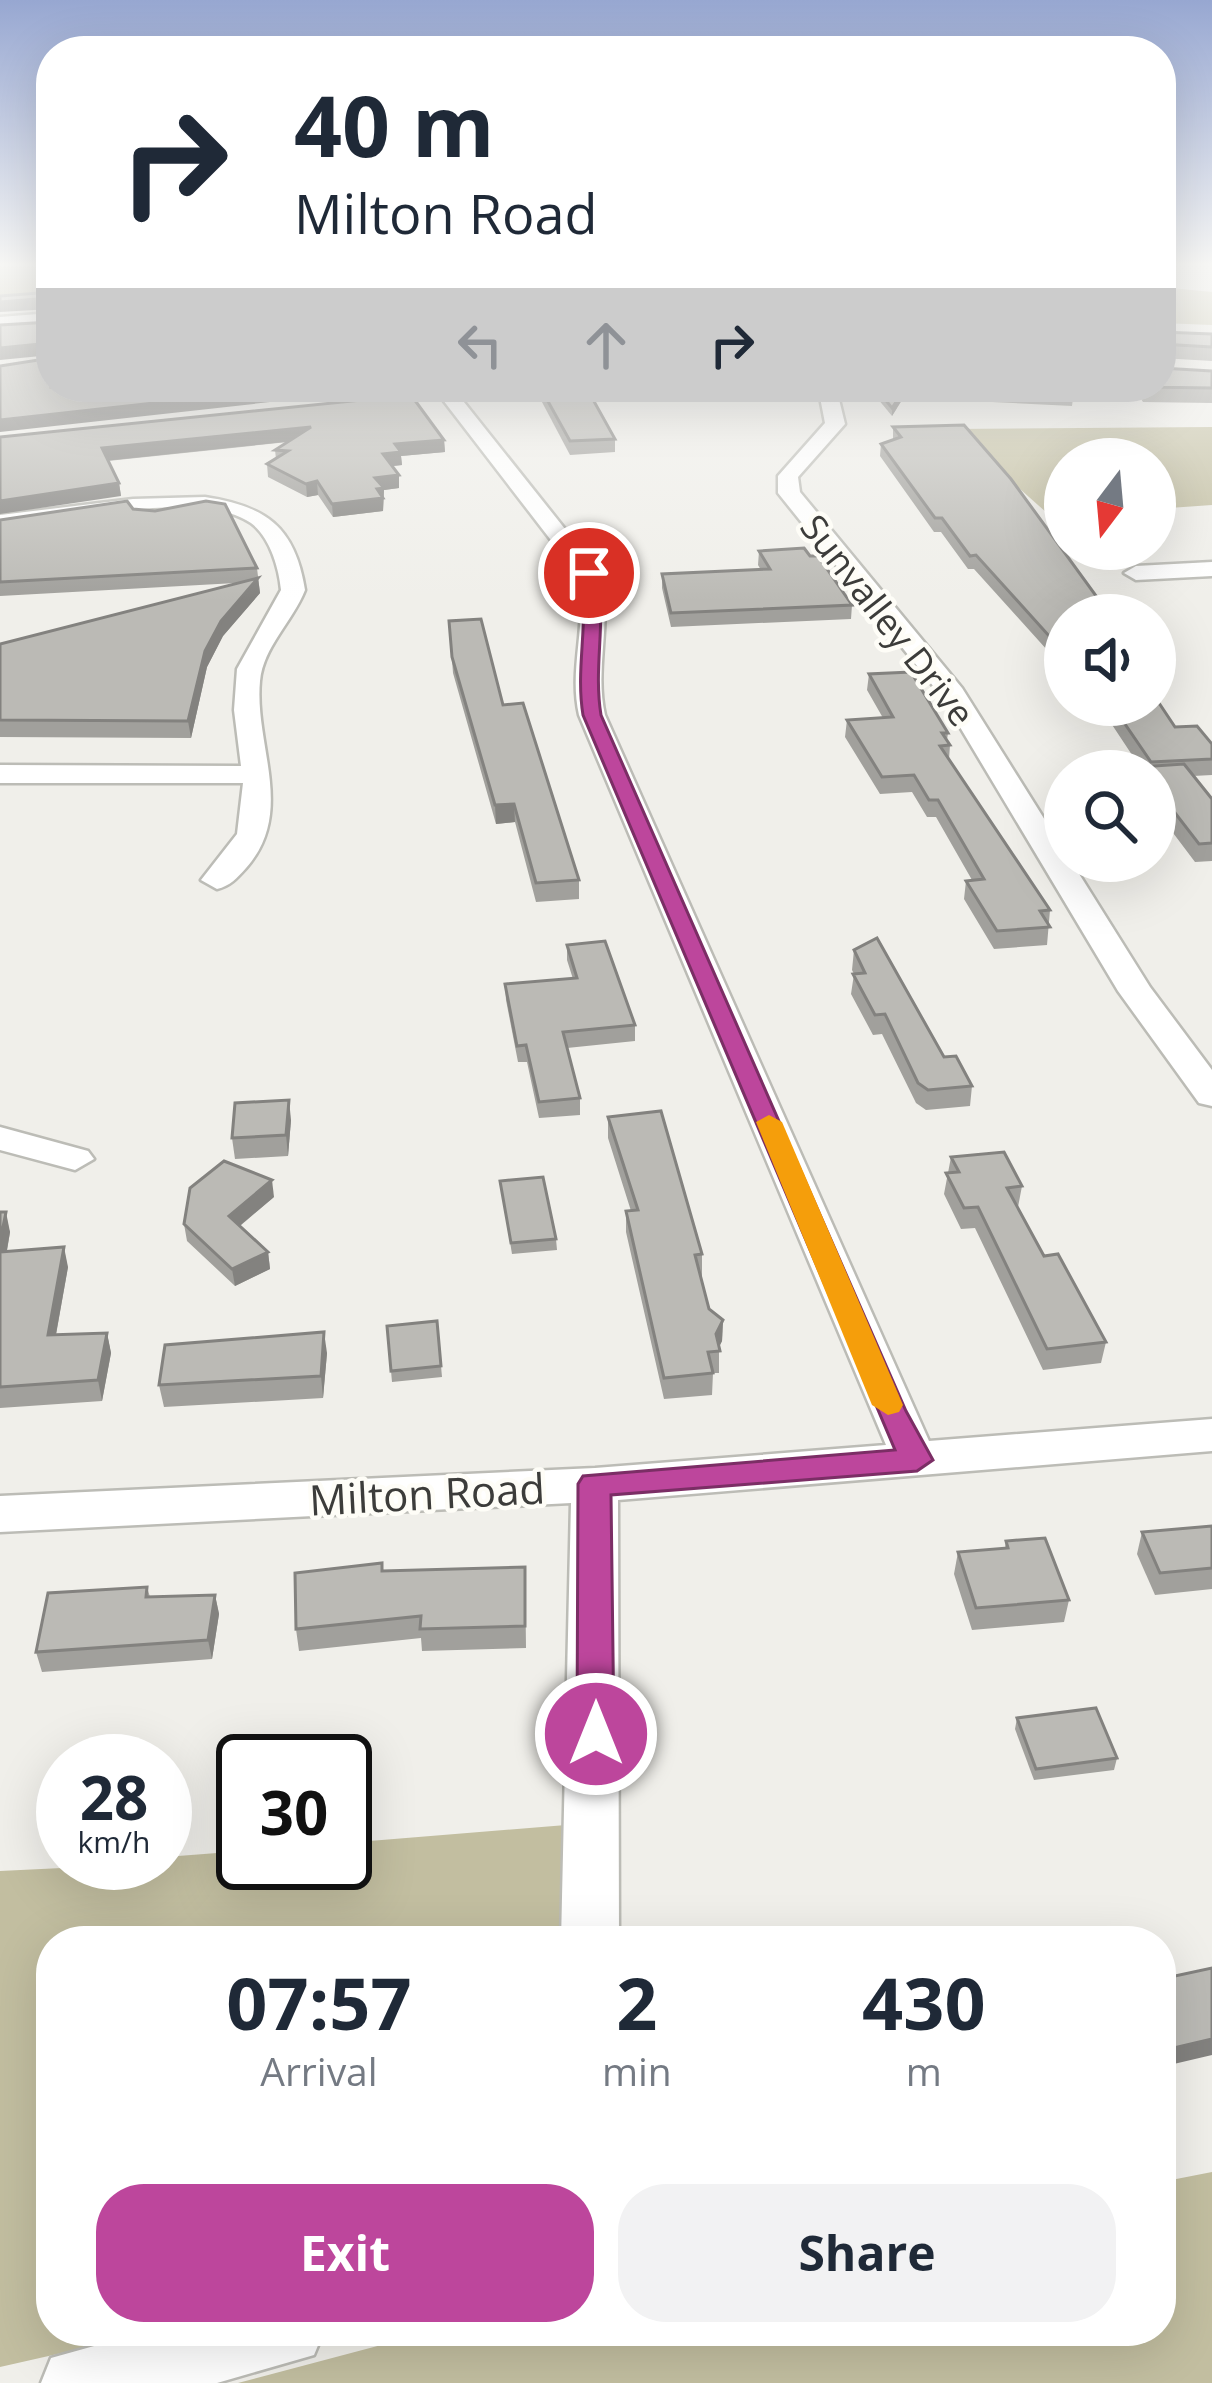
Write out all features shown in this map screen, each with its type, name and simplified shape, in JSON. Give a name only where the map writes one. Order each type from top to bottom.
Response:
[{"type":"street","points":[[445,402],[589,573],[596,608],[586,676],[592,715],[890,1411],[917,1460]]},
{"type":"street","name":"Sunvalley Drive","points":[[831,402],[836,424],[788,476],[789,493],[953,694],[1135,991],[1212,1095]]},
{"type":"street","points":[[0,522],[179,503],[218,506],[257,517],[292,576],[293,590],[247,678],[256,835],[217,880]]},
{"type":"street","points":[[1136,573],[1212,569]]},
{"type":"street","points":[[0,774],[255,776]]},
{"type":"street","points":[[0,1138],[75,1160]]},
{"type":"street","name":"Milton Road","points":[[0,1514],[595,1484],[1212,1436]]},
{"type":"street","points":[[590,1926],[595,1484]]},
{"type":"street","points":[[76,2383],[228,2346]]},
{"type":"shaded area","points":[[1212,427],[1212,505],[1176,508],[1176,438],[1044,438],[1044,510],[952,429]]},
{"type":"shaded area","points":[[566,1825],[563,1926],[36,1926],[36,2346],[93,2346],[0,2367],[0,1871],[36,1869],[36,1890],[192,1890],[192,1855],[216,1853],[216,1890],[372,1890],[372,1841]]},
{"type":"shaded area","points":[[1212,2172],[1212,2383],[238,2383],[377,2346],[1176,2346],[1176,2179]]},
{"type":"building","points":[[0,378],[36,378],[36,402],[163,402],[0,420]]},
{"type":"building","points":[[1176,378],[1212,378],[1212,388],[1176,387]]},
{"type":"building","points":[[342,402],[416,402],[444,440],[395,444],[401,452],[383,454],[399,475],[375,478],[384,488],[377,489],[383,498],[332,504],[317,481],[306,484],[267,464],[288,451],[275,450],[311,427],[102,448],[119,483],[0,501],[0,437]]},
{"type":"building","points":[[548,402],[594,402],[615,439],[570,441]]},
{"type":"building","points":[[964,425],[1044,524],[1044,570],[1077,570],[1095,594],[1044,594],[1044,630],[976,555],[970,556],[942,518],[935,518],[881,444],[901,437],[893,427]]},
{"type":"building","points":[[127,501],[133,509],[155,511],[206,501],[225,504],[257,568],[0,582],[0,520]]},
{"type":"building","points":[[804,548],[810,556],[818,556],[852,605],[671,613],[662,574],[770,569],[759,551]]},
{"type":"building","points":[[258,578],[221,621],[205,651],[188,721],[0,720],[0,644]]},
{"type":"building","points":[[481,619],[503,705],[523,703],[579,880],[536,883],[514,804],[495,805],[452,657],[449,621]]},
{"type":"building","points":[[911,672],[948,733],[942,733],[950,745],[940,746],[1050,910],[1040,911],[1050,927],[997,931],[966,881],[984,879],[938,800],[929,800],[914,775],[882,777],[847,720],[893,717],[869,674]]},
{"type":"building","points":[[1126,726],[1197,726],[1212,744],[1212,759],[1176,761],[1176,750],[1143,750]]},
{"type":"building","points":[[1184,764],[1212,799],[1212,843],[1199,844],[1176,814],[1176,765]]},
{"type":"building","points":[[877,938],[944,1057],[956,1056],[972,1086],[928,1090],[918,1083],[885,1014],[875,1015],[853,974],[865,973],[854,950]]},
{"type":"building","points":[[605,941],[635,1025],[563,1032],[580,1098],[539,1102],[526,1045],[517,1046],[505,984],[577,978],[567,945]]},
{"type":"building","points":[[289,1100],[286,1135],[232,1138],[235,1103]]},
{"type":"building","points":[[661,1111],[702,1254],[695,1255],[709,1309],[723,1320],[716,1334],[720,1351],[708,1352],[713,1373],[664,1378],[626,1211],[638,1210],[608,1117]]},
{"type":"building","points":[[1004,1152],[1022,1186],[1007,1188],[1044,1256],[1058,1254],[1106,1342],[1047,1349],[978,1207],[964,1208],[946,1173],[959,1172],[951,1157]]},
{"type":"building","points":[[224,1161],[272,1180],[229,1216],[268,1252],[232,1269],[184,1224],[190,1188]]},
{"type":"building","points":[[543,1177],[556,1239],[511,1243],[500,1181]]},
{"type":"building","points":[[64,1247],[48,1335],[107,1333],[98,1380],[0,1387],[0,1252]]},
{"type":"building","points":[[437,1321],[441,1366],[391,1371],[387,1326]]},
{"type":"building","points":[[324,1332],[321,1376],[159,1385],[165,1345]]},
{"type":"building","points":[[1212,1526],[1212,1568],[1160,1573],[1142,1532]]},
{"type":"building","points":[[1045,1538],[1069,1600],[976,1608],[958,1552],[1008,1548],[1006,1541]]},
{"type":"building","points":[[382,1563],[382,1571],[525,1567],[525,1626],[420,1629],[421,1616],[296,1629],[295,1573]]},
{"type":"building","points":[[147,1587],[146,1597],[215,1595],[208,1640],[36,1652],[48,1593]]},
{"type":"building","points":[[1096,1708],[1117,1758],[1036,1769],[1017,1718]]},
{"type":"building","points":[[1212,1968],[1212,2039],[1176,2047],[1176,1976]]},
{"type":"slow traffic","points":[[769,1122],[888,1405]]},
{"type":"route","points":[[589,573],[596,608],[586,676],[592,715],[703,965],[890,1411],[917,1460],[595,1484],[596,1734]]}]
